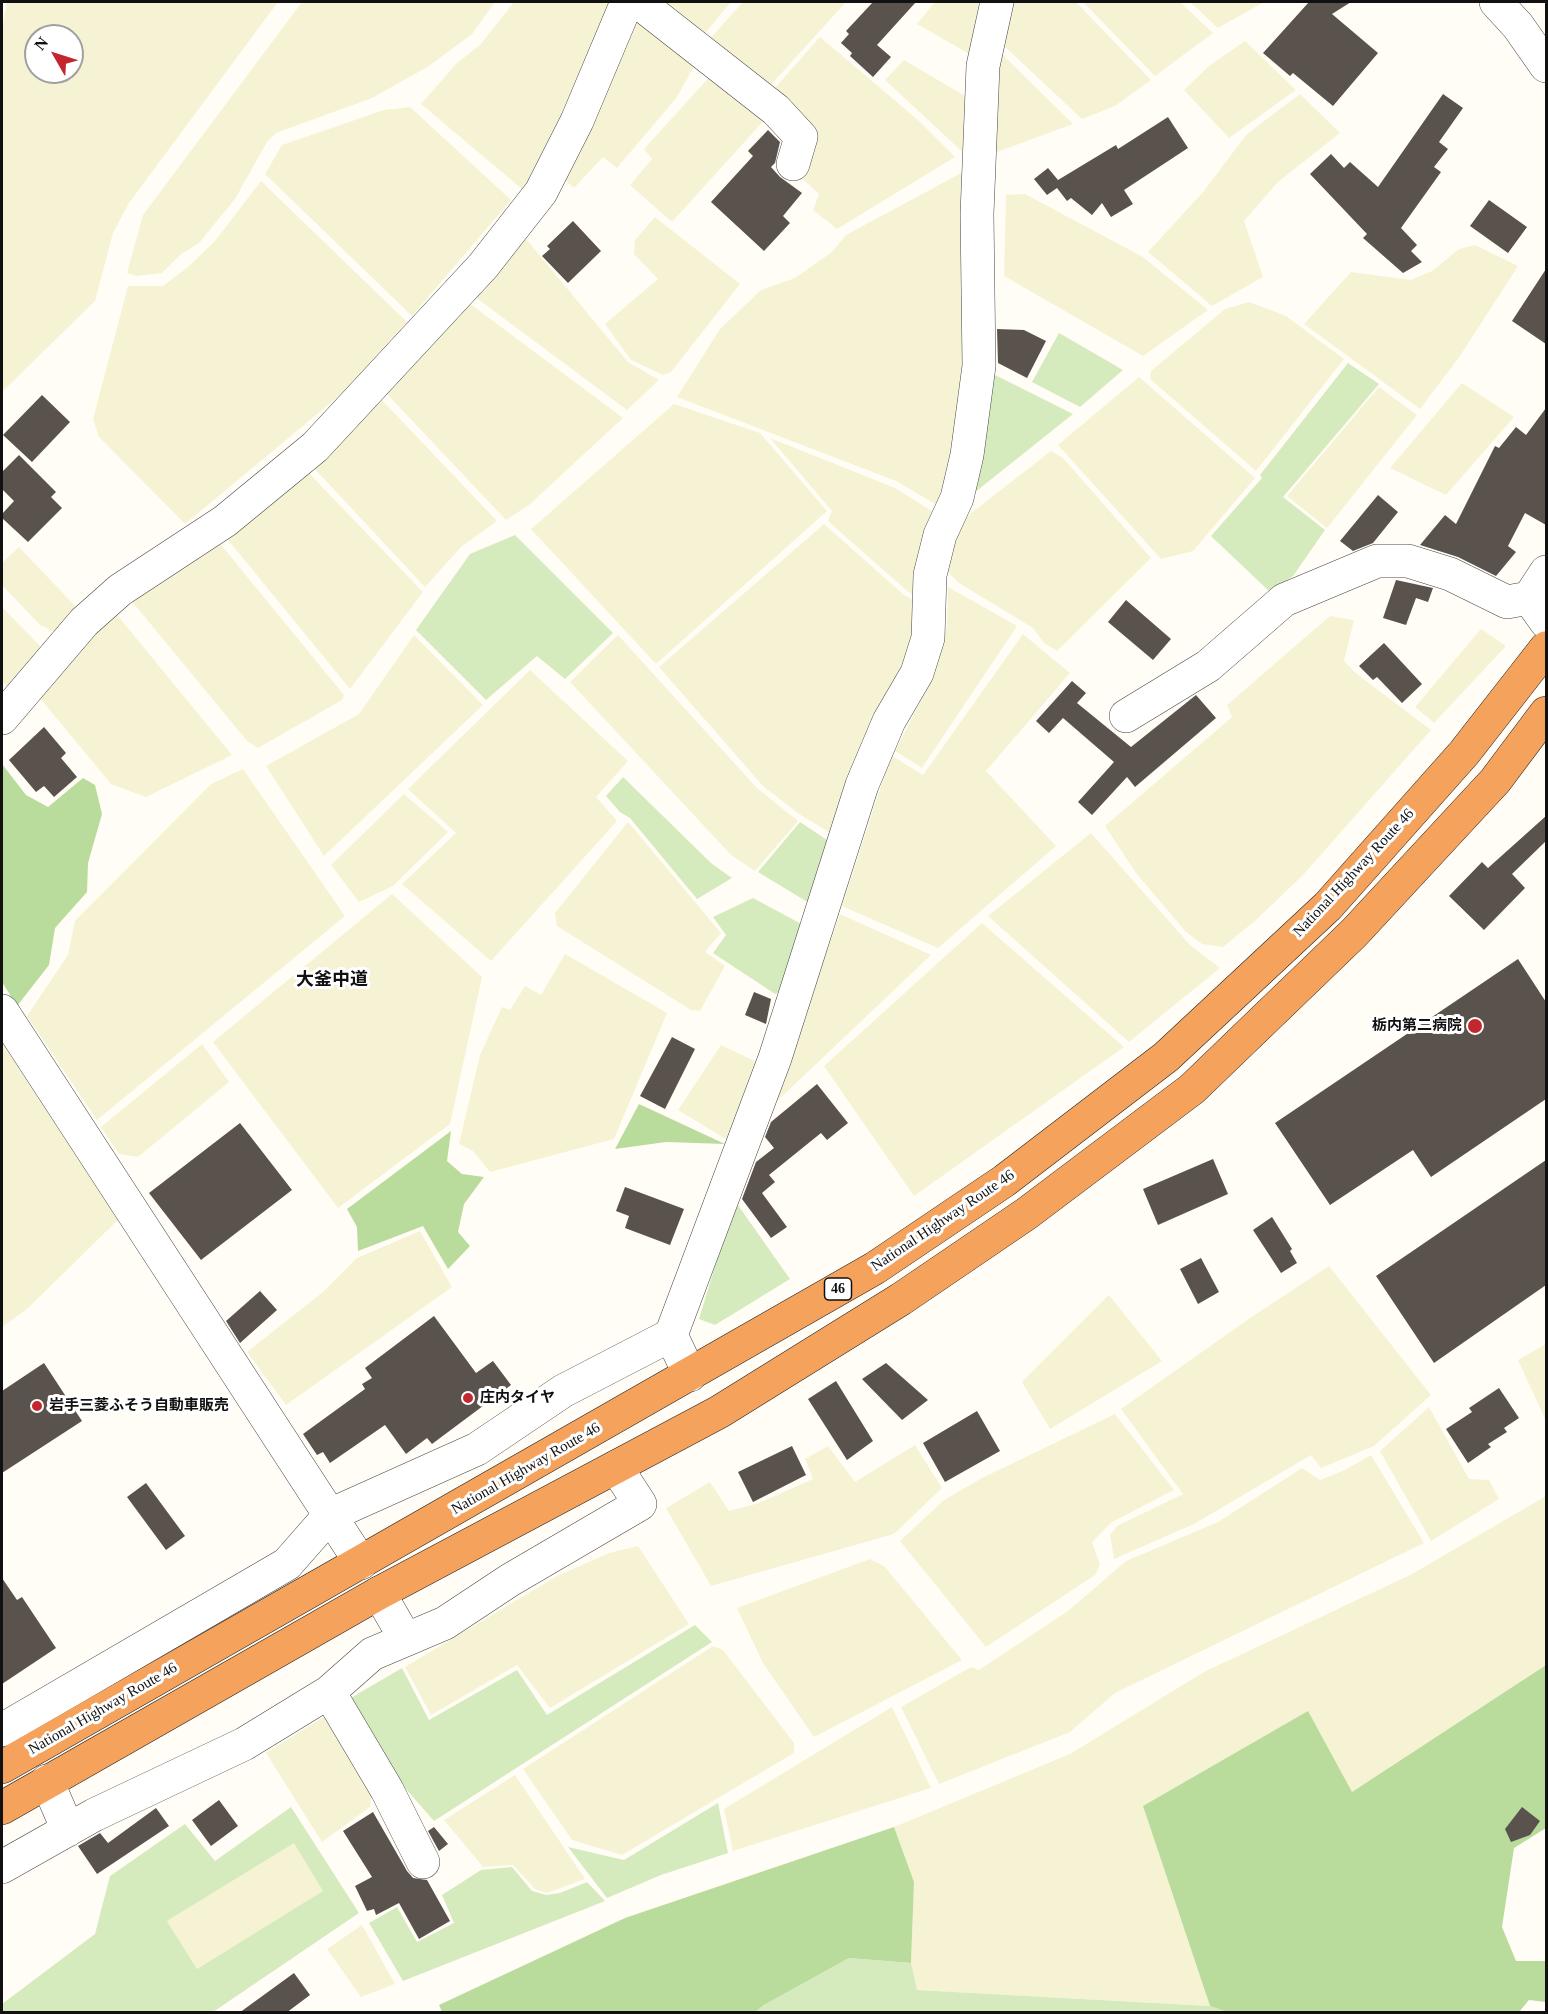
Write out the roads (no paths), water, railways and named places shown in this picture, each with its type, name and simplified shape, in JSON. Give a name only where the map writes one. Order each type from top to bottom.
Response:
[{"type":"highway","name":"National Highway Route 46","points":[[2,1767],[874,1268],[1004,1181],[1166,1058],[1328,906],[1464,753],[1546,648]]},
{"type":"highway","points":[[2,1808],[379,1593],[719,1412],[901,1299],[1026,1215],[1192,1089],[1354,933],[1495,781],[1546,712]]},
{"type":"street","points":[[2,718],[84,622],[120,590],[225,521],[315,447],[483,266],[541,192],[577,122],[627,2]]},
{"type":"street","points":[[634,2],[642,5],[776,110],[801,137],[793,164]]},
{"type":"street","points":[[2,1730],[287,1564],[330,1515],[477,1449],[563,1391],[671,1335],[775,1058],[862,785],[889,721],[917,673],[928,638],[930,575],[940,536],[957,498],[967,455],[979,366],[977,214],[983,66],[997,2]]},
{"type":"street","points":[[1496,2],[1518,26],[1546,66]]},
{"type":"street","points":[[1126,716],[1208,666],[1284,600],[1377,561],[1408,561],[1450,574],[1507,602],[1538,610],[1546,572]]},
{"type":"street","points":[[2,1011],[361,1563]]},
{"type":"street","points":[[671,1335],[690,1375]]},
{"type":"street","points":[[2,1867],[94,1815],[244,1744],[329,1692],[372,1654],[405,1638],[445,1623],[510,1580],[640,1504],[616,1467]]},
{"type":"street","points":[[379,1593],[405,1638]]},
{"type":"street","points":[[329,1692],[387,1790],[423,1862]]},
{"type":"street","points":[[47,1781],[68,1830]]},
{"type":"place","name":"栃内第二病院","points":[[1475,1026]]},
{"type":"place","name":"庄内タイヤ","points":[[468,1398]]},
{"type":"place","name":"岩手三菱ふそう自動車販売","points":[[37,1406]]},
{"type":"district","name":"大釜中道","points":[[332,980]]}]
